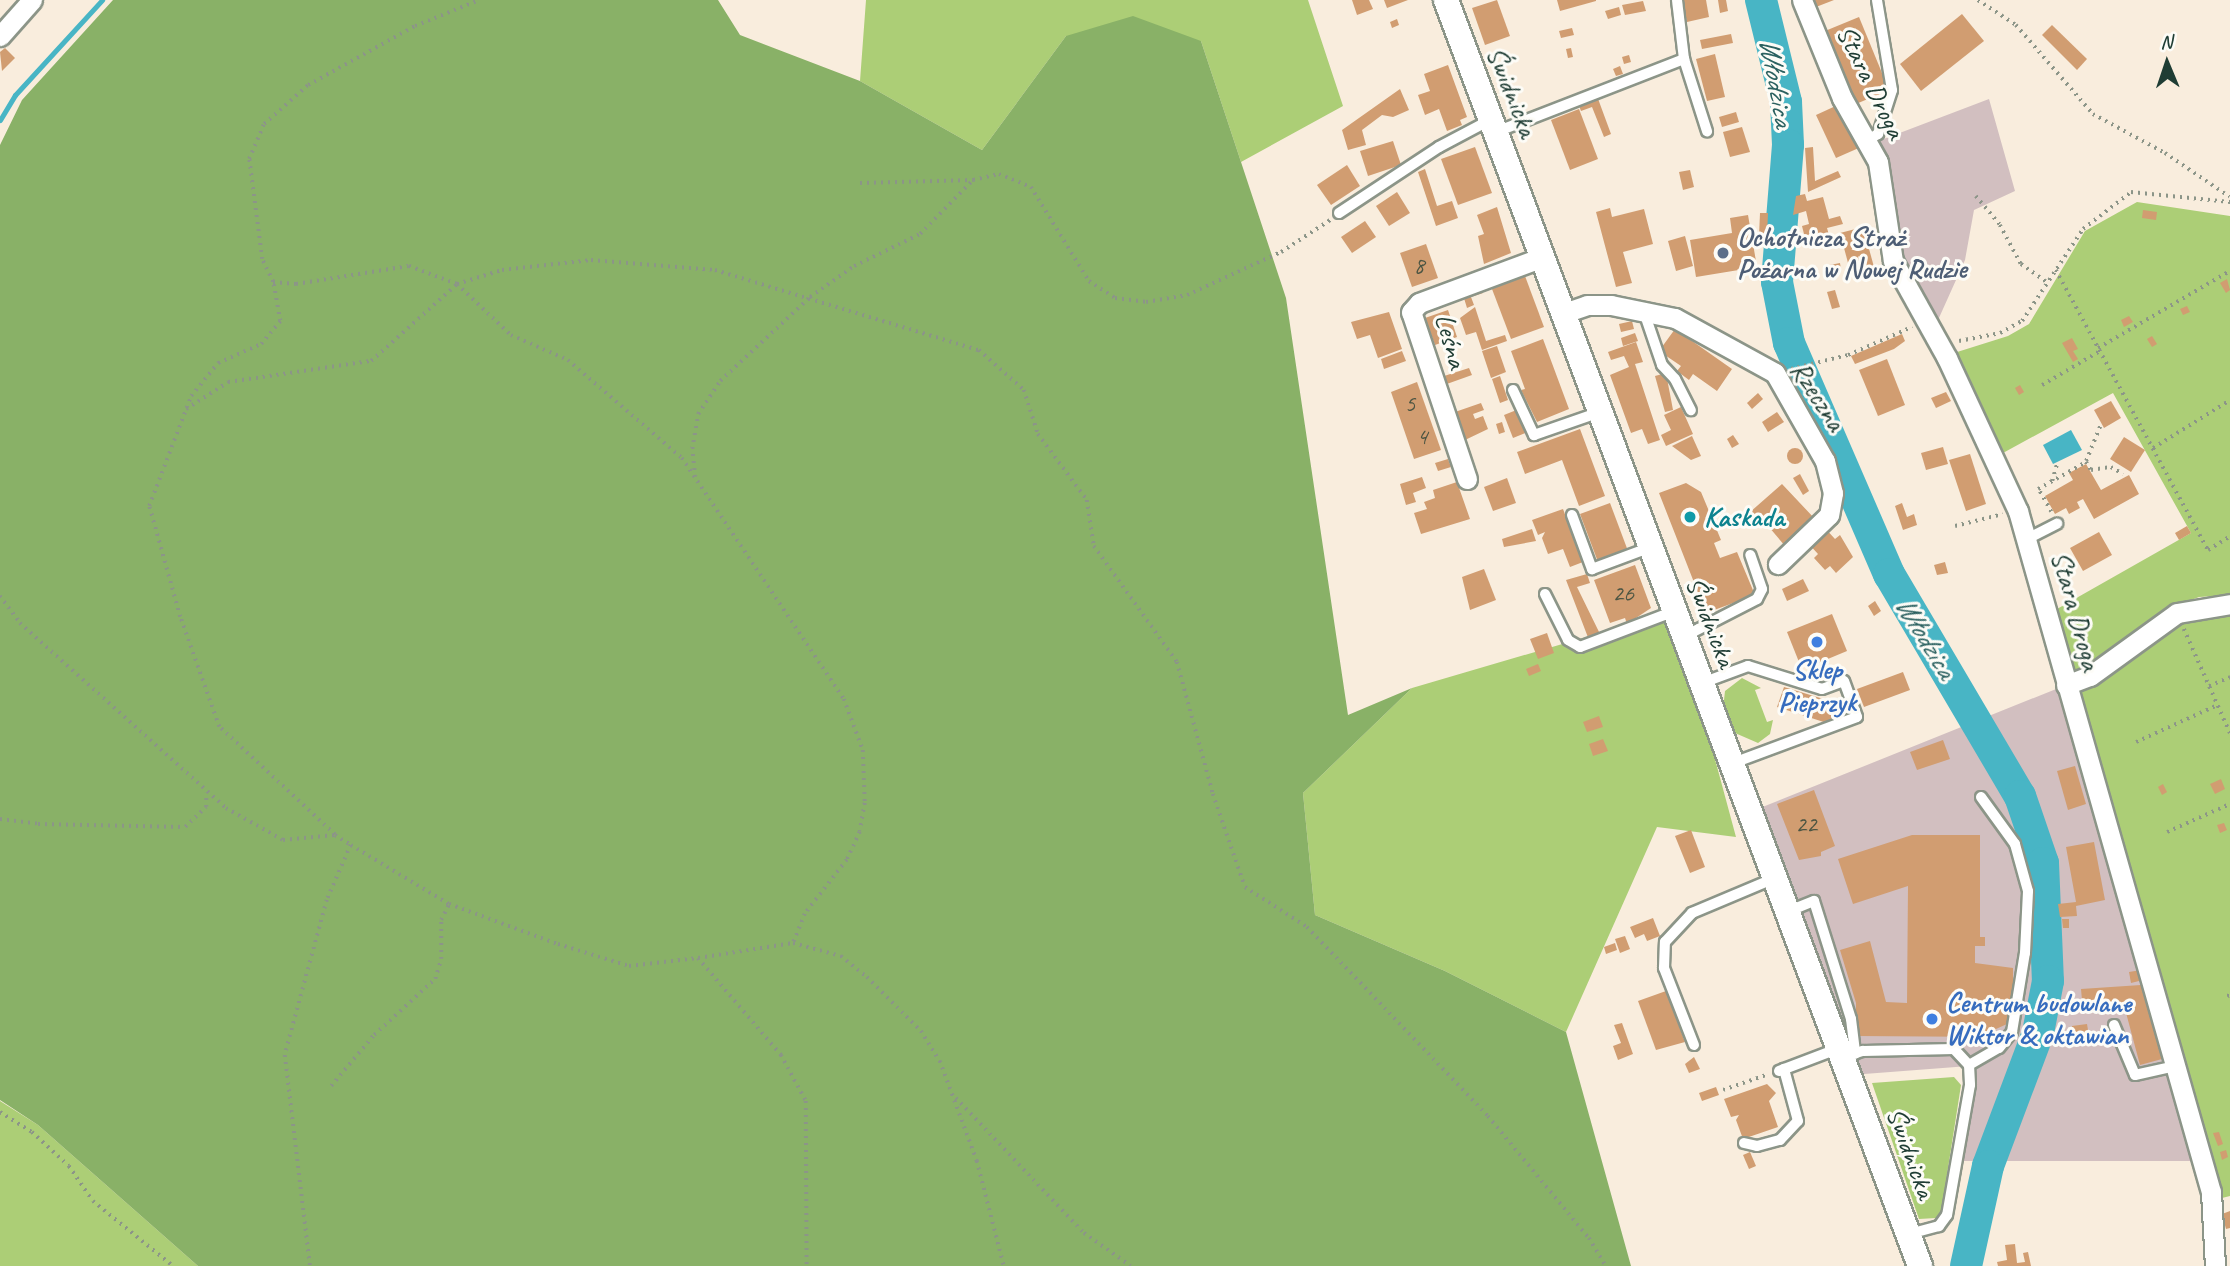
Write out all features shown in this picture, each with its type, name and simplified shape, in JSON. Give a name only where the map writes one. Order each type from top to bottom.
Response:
[{"type":"street","points":[[0,36],[32,0]]},
{"type":"street","name":"Świdnicka","points":[[1446,0],[1684,636],[1789,911],[1847,1053],[1920,1266]]},
{"type":"street","name":"Stara Droga","points":[[1802,0],[1842,98],[1868,140],[1883,176],[1893,261],[1940,347],[2018,511],[2028,539],[2066,685],[2211,1192],[2216,1266]]},
{"type":"street","name":"Leśna","points":[[1467,480],[1410,312],[1419,303],[1543,257]]},
{"type":"street","name":"Rzeczna","points":[[1564,313],[1587,304],[1675,318],[1775,373],[1807,422],[1829,473],[1831,508],[1829,515],[1777,564]]},
{"type":"street","points":[[2066,685],[2091,676],[2177,613],[2230,604]]},
{"type":"lane","points":[[1677,0],[1684,59],[1707,131]]},
{"type":"lane","points":[[1868,140],[1878,134],[1892,90],[1881,3]]},
{"type":"lane","points":[[1339,213],[1438,147],[1684,59]]},
{"type":"lane","points":[[1644,312],[1662,365],[1675,379],[1691,410]]},
{"type":"lane","points":[[1513,390],[1534,435],[1601,412]]},
{"type":"lane","points":[[1572,515],[1592,569],[1651,547]]},
{"type":"lane","points":[[2028,539],[2057,524]]},
{"type":"lane","points":[[1684,636],[1757,600],[1762,589],[1750,555]]},
{"type":"lane","points":[[1545,594],[1568,640],[1580,647],[1675,611]]},
{"type":"lane","points":[[1702,683],[1748,666],[1822,689],[1844,681],[1857,717],[1733,763]]},
{"type":"lane","points":[[1969,1065],[1999,1048],[2011,1032],[2025,953],[2028,891],[2015,845],[1980,797]]},
{"type":"lane","points":[[1694,1045],[1664,968],[1665,942],[1692,913],[1777,877]]},
{"type":"lane","points":[[2114,1025],[2135,1075],[2177,1066]]},
{"type":"lane","points":[[1744,1143],[1757,1146],[1780,1140],[1798,1121],[1781,1070],[1847,1053],[1954,1049],[1969,1065],[1970,1084],[1947,1215],[1939,1226],[1910,1235]]},
{"type":"path","points":[[478,0],[415,26],[308,85],[264,124],[249,159],[262,259],[273,282],[280,320],[261,344],[218,363],[191,396],[149,506],[180,617],[219,727],[335,835],[449,904],[629,966],[793,943],[841,956],[867,976],[921,1031],[955,1096],[1004,1266]]},
{"type":"path","points":[[1978,0],[2016,25],[2093,114],[2165,153],[2230,197]]},
{"type":"path","points":[[860,183],[973,180],[999,174],[1031,187],[1089,281],[1115,298],[1146,302],[1187,295],[1281,252],[1339,213]]},
{"type":"path","points":[[695,479],[692,449],[698,414],[729,371],[810,297],[854,266],[920,234],[973,180]]},
{"type":"path","points":[[1940,347],[2011,328],[2035,306],[2083,229],[2131,192],[2230,202]]},
{"type":"path","points":[[1976,196],[2000,226],[2021,264],[2048,283]]},
{"type":"path","points":[[186,410],[228,382],[371,361],[457,284],[502,270],[591,260],[715,270],[810,297],[875,321],[979,350],[1024,390],[1038,434],[1087,500],[1094,546],[1177,662],[1213,794],[1245,887],[1307,927],[1488,1116],[1589,1238],[1606,1266]]},
{"type":"path","points":[[273,282],[296,284],[409,266],[457,284],[511,335],[568,360],[682,458],[844,699],[863,750],[865,803],[860,832],[847,860],[805,914],[793,943]]},
{"type":"path","points":[[2056,270],[2208,550],[2230,536]]},
{"type":"path","points":[[2042,385],[2230,271]]},
{"type":"path","points":[[1784,370],[1849,355],[1924,321]]},
{"type":"path","points":[[2153,448],[2230,400]]},
{"type":"path","points":[[2057,524],[2038,489],[2086,462],[2101,424]]},
{"type":"path","points":[[2086,462],[2091,470],[2111,467],[2123,474]]},
{"type":"path","points":[[2052,481],[2057,463]]},
{"type":"path","points":[[1955,526],[2018,511]]},
{"type":"path","points":[[0,596],[20,624],[131,719],[206,793],[283,840],[335,835]]},
{"type":"path","points":[[2177,613],[2230,733]]},
{"type":"path","points":[[2209,686],[2230,677]]},
{"type":"path","points":[[2136,742],[2218,705]]},
{"type":"path","points":[[0,819],[38,824],[185,827],[206,807],[206,793]]},
{"type":"path","points":[[2166,832],[2230,804]]},
{"type":"path","points":[[310,1266],[285,1055],[327,901],[351,845]]},
{"type":"path","points":[[331,1086],[374,1035],[435,979],[442,919],[449,904]]},
{"type":"path","points":[[698,958],[781,1055],[806,1101],[807,1266]]},
{"type":"path","points":[[1723,1090],[1781,1070]]},
{"type":"path","points":[[955,1096],[1084,1233],[1131,1266]]},
{"type":"path","points":[[0,1112],[32,1132],[69,1166],[93,1201],[173,1266]]},
{"type":"shaded area","points":[[1989,99],[2015,191],[1974,210],[1965,260],[1934,329],[1897,245],[1896,211],[1876,142]]},
{"type":"shaded area","points":[[2066,685],[2203,1161],[1957,1161],[1969,1066],[1851,1075],[1760,808]]},
{"type":"green space","points":[[113,0],[718,0],[740,35],[860,81],[982,150],[1066,36],[1133,16],[1201,41],[1286,298],[1348,715],[1412,688],[1303,793],[1315,915],[1445,971],[1566,1032],[1631,1266],[198,1266],[38,1125],[0,1100],[0,145],[22,100]]},
{"type":"green space","points":[[866,0],[1308,0],[1343,106],[1241,162],[1201,41],[1066,36],[982,150],[860,81]]},
{"type":"green space","points":[[2137,202],[2230,216],[2230,595],[2199,597],[2165,610],[2088,667],[2072,671],[2057,609],[2191,533],[2113,393],[2003,453],[1954,353],[2008,336],[2029,324],[2085,231]]},
{"type":"green space","points":[[1675,611],[1736,837],[1657,827],[1566,1032],[1445,971],[1315,915],[1303,793],[1412,688]]},
{"type":"green space","points":[[2230,611],[2230,1196],[2222,1198],[2076,693],[2174,622]]},
{"type":"green space","points":[[1742,678],[1761,688],[1755,690],[1767,722],[1773,720],[1770,734],[1758,743],[1735,733],[1723,709],[1725,691]]},
{"type":"green space","points":[[1954,1077],[1961,1085],[1941,1213],[1936,1218],[1919,1219],[1872,1083]]},
{"type":"green space","points":[[0,1101],[38,1125],[198,1266],[0,1266]]},
{"type":"water","points":[[2071,430],[2082,450],[2053,464],[2043,445]]},
{"type":"building","points":[[1352,0],[1369,0],[1373,9],[1357,15]]},
{"type":"building","points":[[1384,0],[1408,0],[1387,8]]},
{"type":"building","points":[[1497,0],[1510,36],[1485,45],[1472,8]]},
{"type":"building","points":[[1557,0],[1596,0],[1596,1],[1560,11]]},
{"type":"building","points":[[1682,0],[1706,0],[1709,17],[1687,22]]},
{"type":"building","points":[[1718,0],[1726,0],[1728,11],[1720,13]]},
{"type":"building","points":[[1813,0],[1834,0],[1816,7]]},
{"type":"building","points":[[1643,1],[1646,11],[1625,15],[1622,5]]},
{"type":"building","points":[[1619,7],[1621,15],[1608,19],[1605,11]]},
{"type":"building","points":[[1962,14],[1984,41],[1921,91],[1900,64]]},
{"type":"building","points":[[1859,17],[1889,90],[1856,104],[1825,31]]},
{"type":"building","points":[[1397,19],[1399,25],[1392,28],[1390,22]]},
{"type":"building","points":[[2052,25],[2087,59],[2077,70],[2042,35]]},
{"type":"building","points":[[1572,28],[1574,35],[1561,38],[1559,31]]},
{"type":"building","points":[[1731,34],[1733,43],[1702,49],[1700,40]]},
{"type":"building","points":[[5,48],[15,58],[2,71],[0,52]]},
{"type":"building","points":[[1571,48],[1573,57],[1568,58],[1566,49]]},
{"type":"building","points":[[1715,54],[1725,97],[1707,101],[1696,59]]},
{"type":"building","points":[[1629,55],[1631,62],[1624,64],[1622,57]]},
{"type":"building","points":[[1448,65],[1467,117],[1460,120],[1462,125],[1447,131],[1439,109],[1425,115],[1418,95],[1430,91],[1424,74]]},
{"type":"building","points":[[1620,66],[1623,74],[1616,76],[1613,69]]},
{"type":"building","points":[[1400,89],[1409,110],[1393,117],[1382,115],[1362,130],[1366,145],[1348,150],[1342,130]]},
{"type":"building","points":[[1597,96],[1611,134],[1604,137],[1592,107],[1581,111],[1578,103]]},
{"type":"building","points":[[1840,104],[1861,147],[1836,158],[1816,115]]},
{"type":"building","points":[[1579,109],[1598,159],[1570,170],[1551,120]]},
{"type":"building","points":[[1736,112],[1739,122],[1722,127],[1719,117]]},
{"type":"building","points":[[1742,127],[1750,152],[1730,157],[1723,132]]},
{"type":"building","points":[[1393,141],[1401,165],[1368,176],[1360,151]]},
{"type":"building","points":[[1475,147],[1492,193],[1458,205],[1441,159]]},
{"type":"building","points":[[1813,147],[1815,181],[1838,171],[1841,177],[1808,192],[1805,148]]},
{"type":"building","points":[[1347,165],[1360,186],[1331,205],[1317,185]]},
{"type":"building","points":[[1425,169],[1437,206],[1452,201],[1458,218],[1436,226],[1418,172]]},
{"type":"building","points":[[1690,170],[1694,187],[1683,190],[1679,172]]},
{"type":"building","points":[[1397,192],[1410,213],[1389,226],[1376,206]]},
{"type":"building","points":[[1805,194],[1807,201],[1823,197],[1829,219],[1840,216],[1843,224],[1827,228],[1829,235],[1806,242],[1802,226],[1809,224],[1806,211],[1793,215],[1796,196]]},
{"type":"building","points":[[1497,207],[1511,253],[1484,264],[1478,236],[1484,234],[1477,215]]},
{"type":"building","points":[[1610,208],[1612,217],[1644,209],[1653,244],[1623,252],[1632,283],[1616,287],[1596,212]]},
{"type":"building","points":[[2143,210],[2157,212],[2156,220],[2142,218]]},
{"type":"building","points":[[1760,213],[1768,213],[1767,236],[1759,236]]},
{"type":"building","name":"Ochotnicza Straż Pożarna w Nowej Rudzie","points":[[1748,215],[1757,267],[1696,277],[1690,240],[1732,233],[1730,218]]},
{"type":"building","points":[[1365,221],[1376,237],[1352,253],[1341,237]]},
{"type":"building","points":[[1863,227],[1874,267],[1851,274],[1840,233]]},
{"type":"building","points":[[1685,236],[1693,266],[1676,271],[1668,241]]},
{"type":"building","points":[[1426,244],[1438,278],[1412,287],[1400,253]]},
{"type":"building","points":[[1840,263],[1841,270],[1831,273],[1830,265]]},
{"type":"building","points":[[1525,276],[1544,327],[1511,339],[1492,289]]},
{"type":"building","points":[[2227,279],[2230,290],[2226,293],[2220,283]]},
{"type":"building","points":[[1481,288],[1483,293],[1471,297],[1474,305],[1467,308],[1463,295]]},
{"type":"building","points":[[1835,290],[1840,307],[1832,309],[1827,292]]},
{"type":"building","points":[[2187,306],[2190,312],[2183,315],[2180,309]]},
{"type":"building","points":[[1475,307],[1486,341],[1505,335],[1507,341],[1482,350],[1476,332],[1466,335],[1460,318]]},
{"type":"building","points":[[1448,310],[1457,337],[1435,345],[1425,318]]},
{"type":"building","points":[[1389,312],[1402,349],[1378,358],[1370,335],[1357,339],[1351,322]]},
{"type":"building","points":[[2129,316],[2133,322],[2124,327],[2121,320]]},
{"type":"building","points":[[1632,321],[1634,329],[1621,332],[1619,324]]},
{"type":"building","points":[[1675,329],[1732,369],[1717,391],[1693,374],[1689,380],[1677,371],[1681,366],[1659,351]]},
{"type":"building","points":[[1635,333],[1638,341],[1623,346],[1621,338]]},
{"type":"building","points":[[1902,334],[1905,341],[1894,349],[1855,364],[1851,356]]},
{"type":"building","points":[[2152,336],[2157,344],[2152,347],[2147,339]]},
{"type":"building","points":[[2072,338],[2078,349],[2073,351],[2078,359],[2073,362],[2062,343]]},
{"type":"building","points":[[1543,339],[1569,409],[1537,422],[1521,390],[1525,389],[1511,351]]},
{"type":"building","points":[[1636,342],[1643,362],[1635,364],[1660,440],[1648,444],[1642,429],[1631,433],[1610,375],[1629,367],[1624,356],[1611,360],[1608,352]]},
{"type":"building","points":[[1497,346],[1506,372],[1491,378],[1482,351]]},
{"type":"building","points":[[1402,351],[1406,361],[1384,369],[1381,359]]},
{"type":"building","points":[[1887,359],[1905,405],[1878,416],[1859,370]]},
{"type":"building","points":[[1469,368],[1472,375],[1444,385],[1441,377]]},
{"type":"building","points":[[1666,373],[1673,410],[1665,412],[1655,376]]},
{"type":"building","points":[[1500,376],[1508,400],[1500,403],[1492,379]]},
{"type":"building","points":[[1417,382],[1441,450],[1414,459],[1391,392]]},
{"type":"building","points":[[2020,385],[2024,392],[2019,395],[2015,388]]},
{"type":"building","points":[[1946,392],[1951,401],[1936,408],[1931,398]]},
{"type":"building","points":[[1758,393],[1763,399],[1752,409],[1747,403]]},
{"type":"building","points":[[2111,401],[2121,418],[2104,428],[2094,410]]},
{"type":"building","points":[[1481,403],[1484,410],[1473,414],[1475,419],[1483,416],[1488,429],[1465,440],[1455,412]]},
{"type":"building","points":[[1681,407],[1693,434],[1666,446],[1661,435],[1671,430],[1664,415]]},
{"type":"building","points":[[1519,409],[1528,432],[1513,438],[1504,415]]},
{"type":"building","points":[[1777,412],[1784,422],[1768,432],[1762,422]]},
{"type":"building","points":[[1502,422],[1505,432],[1499,434],[1496,424]]},
{"type":"building","points":[[1580,429],[1605,496],[1579,506],[1562,460],[1525,474],[1517,452]]},
{"type":"building","points":[[1733,435],[1739,444],[1732,448],[1727,439]]},
{"type":"building","points":[[1692,436],[1701,456],[1691,460],[1672,446]]},
{"type":"building","points":[[2124,437],[2145,450],[2131,472],[2110,459]]},
{"type":"building","points":[[1943,447],[1948,464],[1926,470],[1921,453]]},
{"type":"building","points":[[1792,448],[1798,448],[1803,456],[1801,462],[1792,464],[1787,459],[1787,453]]},
{"type":"building","points":[[1970,454],[1986,504],[1966,511],[1949,460]]},
{"type":"building","points":[[1448,459],[1451,467],[1438,471],[1435,463]]},
{"type":"building","points":[[2086,464],[2101,490],[2129,475],[2139,494],[2094,519],[2083,499],[2077,502],[2080,508],[2069,514],[2066,508],[2055,514],[2045,496],[2073,480],[2069,473]]},
{"type":"building","points":[[1800,474],[1809,491],[1803,495],[1793,478]]},
{"type":"building","points":[[1422,477],[1426,488],[1413,493],[1416,502],[1406,505],[1400,484]]},
{"type":"building","points":[[1507,478],[1516,503],[1493,511],[1484,487]]},
{"type":"building","points":[[1457,482],[1470,519],[1421,534],[1414,513],[1427,509],[1424,502],[1435,498],[1433,490]]},
{"type":"building","points":[[1686,483],[1701,492],[1721,540],[1714,543],[1720,558],[1737,552],[1755,595],[1706,613],[1659,493]]},
{"type":"building","points":[[1782,484],[1815,519],[1785,546],[1763,520],[1759,524],[1749,513]]},
{"type":"building","points":[[1610,503],[1628,551],[1598,562],[1580,514]]},
{"type":"building","points":[[1902,503],[1907,517],[1914,514],[1917,525],[1903,530],[1895,506]]},
{"type":"building","points":[[1563,509],[1583,562],[1570,567],[1563,549],[1548,554],[1542,538],[1545,532],[1538,535],[1532,520]]},
{"type":"building","points":[[1823,526],[1835,539],[1840,535],[1853,557],[1836,573],[1830,566],[1825,570],[1814,558],[1818,554],[1807,542]]},
{"type":"building","points":[[2187,526],[2191,533],[2179,540],[2175,533]]},
{"type":"building","points":[[1532,529],[1536,541],[1504,547],[1502,539]]},
{"type":"building","points":[[2099,532],[2112,555],[2083,571],[2070,548]]},
{"type":"building","points":[[1945,562],[1948,573],[1937,575],[1934,565]]},
{"type":"building","points":[[1635,565],[1651,608],[1627,624],[1625,618],[1610,623],[1594,580]]},
{"type":"building","points":[[1484,569],[1496,600],[1470,610],[1462,577]]},
{"type":"building","points":[[1587,574],[1590,583],[1577,587],[1601,636],[1589,640],[1566,580]]},
{"type":"building","points":[[1803,579],[1809,591],[1787,601],[1782,589]]},
{"type":"building","points":[[1875,601],[1881,611],[1874,616],[1868,606]]},
{"type":"building","points":[[1832,614],[1847,651],[1811,666],[1799,662],[1787,632]]},
{"type":"building","points":[[1547,633],[1554,653],[1538,659],[1530,639]]},
{"type":"building","points":[[1538,664],[1541,671],[1529,676],[1526,669]]},
{"type":"building","points":[[1903,672],[1910,690],[1864,707],[1857,689]]},
{"type":"building","points":[[1784,687],[1840,704],[1833,725],[1777,707]]},
{"type":"building","points":[[1599,716],[1603,727],[1587,732],[1583,722]]},
{"type":"building","points":[[1603,739],[1608,751],[1593,756],[1589,744]]},
{"type":"building","points":[[1943,740],[1950,759],[1917,770],[1910,752]]},
{"type":"building","points":[[2075,766],[2086,804],[2068,810],[2057,771]]},
{"type":"building","points":[[2221,779],[2225,789],[2215,794],[2210,784]]},
{"type":"building","points":[[2163,784],[2167,792],[2162,795],[2158,787]]},
{"type":"building","points":[[1814,790],[1835,846],[1821,852],[1821,856],[1799,860],[1777,804]]},
{"type":"building","points":[[2224,823],[2227,830],[2220,833],[2217,825]]},
{"type":"building","points":[[1691,830],[1705,867],[1690,873],[1675,836]]},
{"type":"building","points":[[1912,835],[1980,835],[1980,937],[1985,937],[1985,946],[1975,946],[1975,963],[2013,968],[2013,1008],[2007,1024],[1996,1029],[1996,1037],[1856,1036],[1856,1003],[1840,950],[1870,941],[1886,1002],[1907,1003],[1908,886],[1853,904],[1838,859]]},
{"type":"building","points":[[2094,842],[2105,900],[2076,906],[2077,916],[2060,917],[2058,904],[2076,902],[2066,847]]},
{"type":"building","points":[[1653,918],[1660,936],[1647,941],[1644,934],[1635,938],[1630,927]]},
{"type":"building","points":[[2062,919],[2069,919],[2069,928],[2063,928]]},
{"type":"building","points":[[1625,936],[1630,949],[1620,953],[1615,939]]},
{"type":"building","points":[[1615,943],[1617,950],[1606,954],[1604,947]]},
{"type":"building","points":[[2141,970],[2143,980],[2131,983],[2129,972]]},
{"type":"building","points":[[2141,985],[2162,1059],[2140,1065],[2125,1009],[2083,1011],[2081,989]]},
{"type":"building","points":[[1666,991],[1685,1042],[1656,1050],[1638,1001]]},
{"type":"building","points":[[1622,1023],[1633,1054],[1618,1060],[1613,1046],[1621,1043],[1614,1025]]},
{"type":"building","points":[[2087,1024],[2089,1036],[2073,1038],[2072,1026]]},
{"type":"building","points":[[1694,1057],[1700,1069],[1689,1073],[1685,1064]]},
{"type":"building","points":[[1767,1084],[1776,1093],[1769,1101],[1778,1127],[1743,1139],[1736,1120],[1739,1115],[1731,1117],[1724,1099]]},
{"type":"building","points":[[1716,1087],[1719,1095],[1702,1101],[1699,1093]]},
{"type":"building","points":[[2219,1132],[2223,1144],[2218,1146],[2213,1133]]},
{"type":"building","points":[[2226,1150],[2228,1157],[2222,1160],[2220,1152]]},
{"type":"building","points":[[1750,1152],[1756,1166],[1749,1169],[1743,1155]]},
{"type":"building","points":[[2230,1211],[2230,1228],[2226,1229],[2222,1214]]},
{"type":"building","points":[[2015,1244],[2017,1263],[2025,1262],[2023,1253],[2028,1252],[2031,1266],[1998,1266],[1997,1262],[2007,1260],[2005,1245]]},
{"type":"waterway","points":[[0,120],[15,95],[102,0]]},
{"type":"waterway","name":"Włodzica","points":[[1761,0],[1786,102],[1788,145],[1777,282],[1789,343],[1889,574],[2020,796],[2043,863],[2048,981],[2038,1033],[1988,1166],[1966,1266]]},
{"type":"place","name":"Ochotnicza Straż Pożarna w Nowej Rudzie","points":[[1723,253]]},
{"type":"place","name":"Kaskada","points":[[1690,517]]},
{"type":"place","name":"Sklep Pieprzyk","points":[[1817,642]]},
{"type":"place","name":"Centrum budowlane Wiktor & oktawian","points":[[1932,1019]]}]
